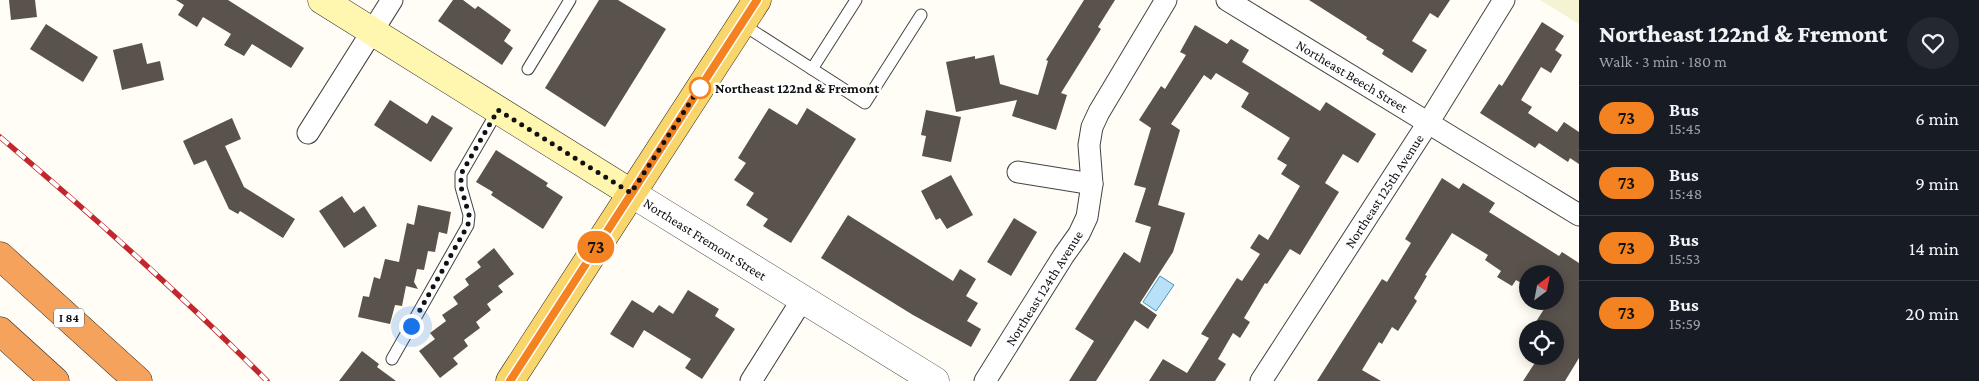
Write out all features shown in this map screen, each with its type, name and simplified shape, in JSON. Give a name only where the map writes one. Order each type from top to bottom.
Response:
[{"type":"highway","name":"I 84","points":[[0,256],[138,381]]},
{"type":"highway","points":[[0,331],[55,381]]},
{"type":"highway","points":[[0,343],[37,381]]},
{"type":"main road","name":"Northeast Fremont Street","points":[[322,0],[631,193]]},
{"type":"main road","points":[[510,381],[757,0]]},
{"type":"street","points":[[308,133],[392,0]]},
{"type":"street","name":"Northeast 124th Avenue","points":[[985,381],[1088,217],[1092,184],[1089,145],[1092,127],[1099,112],[1166,0]]},
{"type":"street","name":"Northeast Beech Street","points":[[1227,0],[1579,215]]},
{"type":"street","name":"Northeast 125th Avenue","points":[[1261,381],[1428,123],[1504,0]]},
{"type":"street","points":[[1018,172],[1092,184]]},
{"type":"street","name":"Northeast Fremont Street","points":[[631,193],[935,381]]},
{"type":"street","points":[[751,381],[802,300]]},
{"type":"lane","points":[[528,68],[570,0]]},
{"type":"lane","points":[[812,69],[856,0]]},
{"type":"lane","points":[[742,24],[865,103],[921,14]]},
{"type":"lane","points":[[392,359],[468,225],[469,215],[461,187],[461,174],[498,110]]},
{"type":"shaded area","points":[[1540,0],[1579,0],[1579,24]]},
{"type":"water","points":[[1160,276],[1174,285],[1156,311],[1143,302]]},
{"type":"building","points":[[9,0],[35,0],[37,17],[11,20]]},
{"type":"building","points":[[176,0],[228,0],[304,48],[291,68],[252,44],[244,56],[224,45],[231,34],[203,17],[197,27],[178,15],[184,5]]},
{"type":"building","points":[[453,0],[463,0],[475,9],[478,6],[511,30],[504,41],[513,48],[502,65],[438,21]]},
{"type":"building","points":[[599,0],[618,0],[666,29],[605,127],[545,88]]},
{"type":"building","points":[[1084,0],[1115,0],[1098,27],[1101,29],[1061,93],[1067,95],[1056,130],[1012,116],[1017,100],[956,112],[946,62],[975,56],[975,59],[994,55],[1000,84],[1038,95],[1048,61],[1046,60]]},
{"type":"building","points":[[1309,0],[1450,0],[1438,18],[1430,13],[1412,41],[1427,50],[1412,73],[1382,54],[1384,50],[1366,39],[1367,37]]},
{"type":"building","points":[[1542,22],[1564,36],[1555,50],[1562,55],[1551,73],[1541,67],[1521,100],[1532,107],[1528,113],[1557,132],[1564,122],[1579,132],[1579,164],[1570,158],[1568,162],[1539,143],[1535,148],[1480,113],[1499,84],[1502,86]]},
{"type":"building","points":[[46,24],[98,57],[83,82],[30,49]]},
{"type":"building","points":[[1195,25],[1227,44],[1231,39],[1249,50],[1242,62],[1320,111],[1326,102],[1376,134],[1358,163],[1343,154],[1325,183],[1339,192],[1300,255],[1290,249],[1267,284],[1265,283],[1244,318],[1250,322],[1240,338],[1233,333],[1218,359],[1226,364],[1215,381],[1149,381],[1163,359],[1187,373],[1209,338],[1201,334],[1237,278],[1242,281],[1260,254],[1250,248],[1259,234],[1268,240],[1300,186],[1281,174],[1287,165],[1277,159],[1290,138],[1241,107],[1249,93],[1216,73],[1211,80],[1204,75],[1171,124],[1180,130],[1158,205],[1185,213],[1173,252],[1140,303],[1157,315],[1148,329],[1135,320],[1096,381],[1069,381],[1094,341],[1075,329],[1124,252],[1140,263],[1151,227],[1135,222],[1146,188],[1134,185],[1151,128],[1139,120],[1161,86],[1165,89],[1186,55],[1180,52]]},
{"type":"building","points":[[142,43],[147,64],[160,61],[164,80],[122,90],[113,50]]},
{"type":"building","points":[[390,100],[427,124],[432,115],[453,128],[431,162],[374,125]]},
{"type":"building","points":[[769,108],[797,125],[807,108],[856,139],[791,243],[763,226],[768,219],[746,205],[754,193],[734,180],[746,163],[738,158]]},
{"type":"building","points":[[926,110],[961,117],[951,162],[922,156],[926,136],[921,135]]},
{"type":"building","points":[[232,118],[241,139],[225,146],[244,187],[295,219],[283,238],[240,211],[238,214],[229,209],[206,160],[194,165],[183,141]]},
{"type":"building","points":[[496,150],[548,183],[546,186],[563,197],[543,229],[491,195],[493,192],[476,182]]},
{"type":"building","points":[[951,175],[973,215],[947,229],[940,218],[936,220],[921,191]]},
{"type":"building","points":[[1442,178],[1459,189],[1463,183],[1495,203],[1489,212],[1559,256],[1562,252],[1579,263],[1579,358],[1565,381],[1523,381],[1533,365],[1564,365],[1564,320],[1537,320],[1543,310],[1564,310],[1564,265],[1519,265],[1519,282],[1516,280],[1512,286],[1497,277],[1501,271],[1485,260],[1488,255],[1452,233],[1425,275],[1427,276],[1414,298],[1417,301],[1398,331],[1392,327],[1382,344],[1379,342],[1362,370],[1381,381],[1317,381],[1382,279],[1387,282],[1411,243],[1405,239]]},
{"type":"building","points":[[342,196],[354,213],[364,206],[377,226],[344,248],[319,211]]},
{"type":"building","points":[[418,205],[451,212],[447,234],[439,232],[435,252],[428,251],[424,270],[417,269],[414,282],[418,289],[406,286],[402,306],[395,305],[390,324],[358,317],[363,296],[369,297],[374,277],[380,279],[385,259],[399,262],[407,223],[414,225]]},
{"type":"building","points":[[848,215],[953,281],[960,269],[976,279],[966,296],[978,303],[967,321],[981,329],[971,347],[913,315],[821,258]]},
{"type":"building","points":[[1014,218],[1037,232],[1011,276],[987,262]]},
{"type":"building","points":[[494,248],[514,274],[498,286],[503,292],[487,304],[491,310],[476,322],[480,328],[464,340],[468,346],[453,358],[458,364],[440,378],[419,351],[435,339],[430,333],[446,321],[442,315],[458,304],[453,297],[469,285],[465,279],[481,267],[477,262]]},
{"type":"building","points":[[688,290],[719,309],[715,316],[735,329],[702,379],[685,368],[691,359],[644,330],[633,348],[610,334],[632,300],[653,313],[659,305],[673,314]]},
{"type":"building","points":[[362,351],[379,364],[377,367],[396,381],[339,381]]},
{"type":"railway","points":[[0,137],[136,256],[267,381]]},
{"type":"bus line","name":"73","points":[[510,381],[757,0]]},
{"type":"place","name":"Northeast 122nd & Fremont","points":[[700,88]]},
{"type":"route","points":[[411,326],[468,225],[469,215],[461,187],[461,174],[498,110],[631,193],[702,84],[700,88]]}]
